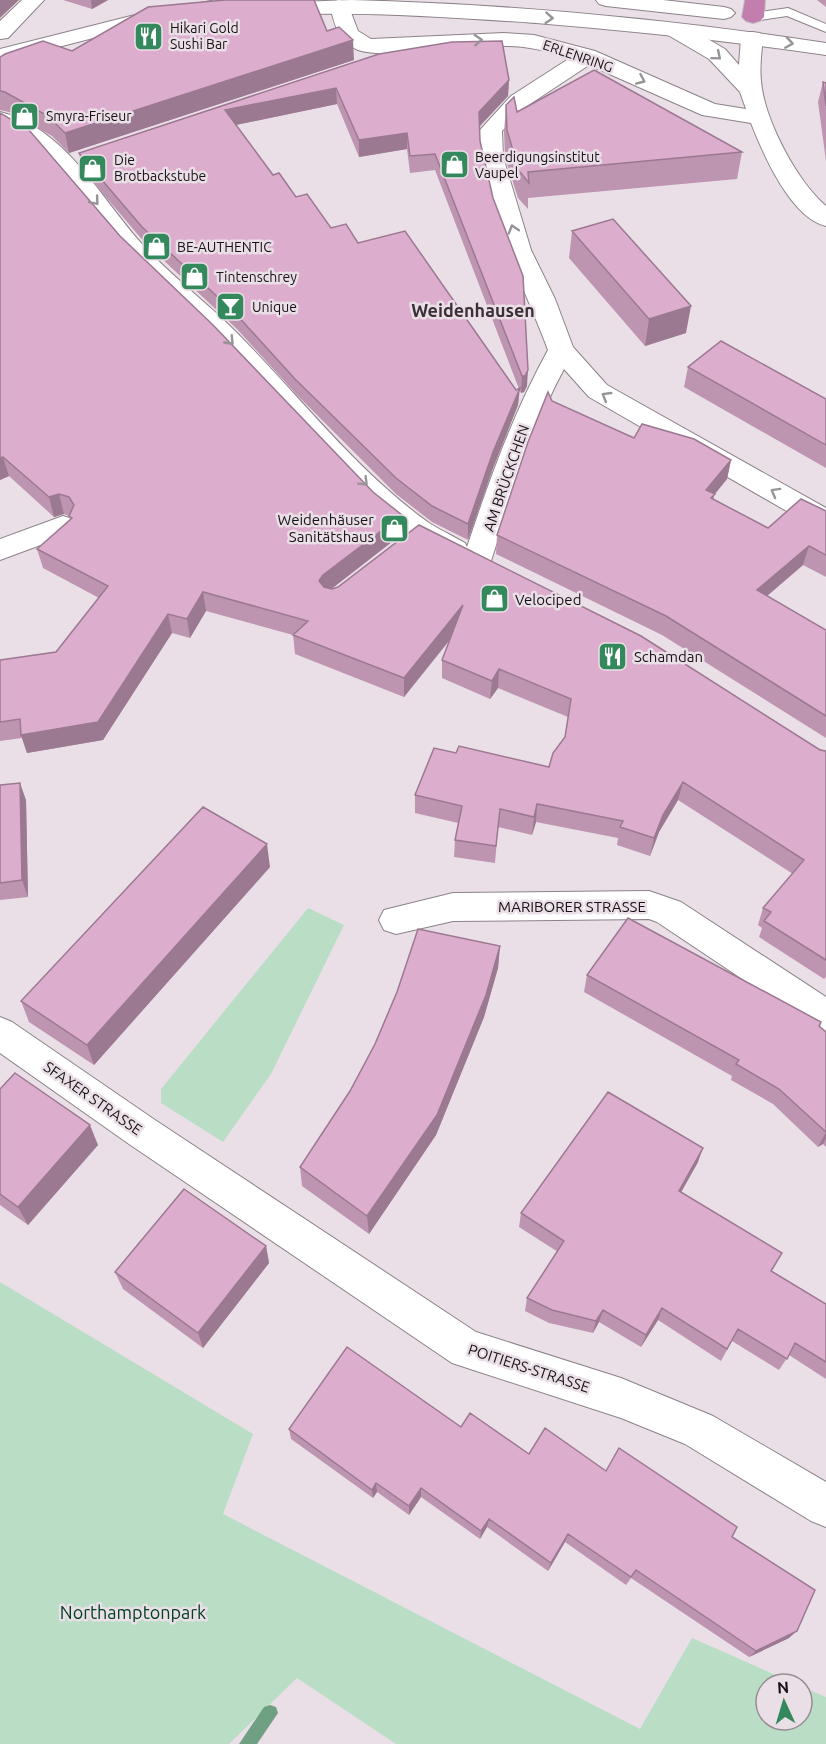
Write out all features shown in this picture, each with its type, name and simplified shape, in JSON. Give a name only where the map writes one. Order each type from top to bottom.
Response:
[{"type":"street","points":[[0,33],[34,0]]},
{"type":"street","name":"ERLENRING","points":[[0,56],[82,33],[250,0]]},
{"type":"street","name":"ERLENRING","points":[[606,0],[753,18],[826,35]]},
{"type":"street","points":[[668,6],[704,0]]},
{"type":"street","name":"ERLENRING","points":[[189,11],[340,3],[418,4],[676,30],[753,18]]},
{"type":"street","name":"ERLENRING","points":[[340,3],[348,33],[358,42],[377,46],[520,40],[545,44],[587,56],[710,110],[760,118]]},
{"type":"street","name":"ERLENRING","points":[[753,18],[752,90],[760,118],[783,170],[796,189],[826,219]]},
{"type":"street","name":"ERLENRING","points":[[676,30],[717,54],[752,90]]},
{"type":"street","points":[[370,64],[420,44]]},
{"type":"street","points":[[587,56],[519,101],[491,130],[491,157],[519,250],[542,299],[561,350],[598,391],[826,521]]},
{"type":"street","name":"AM BRÜCKCHEN","points":[[0,119],[75,161],[134,250],[226,337],[286,403],[385,503],[412,538],[487,566],[509,463],[536,396],[561,350]]},
{"type":"street","points":[[0,550],[63,526]]},
{"type":"street","name":"MARIBORER STRASSE","points":[[396,920],[453,907],[649,905],[669,912],[826,1016]]},
{"type":"street","name":"SFAXER STRASSE","points":[[0,1033],[187,1161]]},
{"type":"street","name":"POITIERS-STRASSE","points":[[187,1161],[466,1349],[621,1398],[699,1430],[826,1506]]},
{"type":"lane","points":[[753,18],[789,6],[826,35]]},
{"type":"green space","points":[[308,908],[344,925],[271,1074],[223,1142],[161,1103],[161,1089]]},
{"type":"green space","name":"Northamptonpark","points":[[0,1282],[253,1434],[223,1514],[640,1729],[692,1638],[769,1672],[754,1672],[754,1732],[814,1732],[814,1692],[826,1697],[826,1744],[396,1744],[297,1678],[229,1744],[0,1744]]},
{"type":"building","points":[[225,0],[314,0],[327,31],[339,27],[353,40],[65,133],[48,116],[0,91],[0,57],[5,54],[43,41],[72,51],[148,7]]},
{"type":"building","points":[[502,41],[509,80],[479,112],[480,141],[493,198],[523,276],[528,370],[525,376],[522,376],[435,154],[410,156],[407,133],[359,140],[336,88],[225,110],[273,175],[279,173],[296,197],[307,194],[331,228],[346,224],[358,243],[405,231],[516,390],[520,388],[493,452],[468,524],[432,506],[396,478],[295,379],[235,313],[142,227],[79,153],[379,54],[452,42]]},
{"type":"building","points":[[594,70],[742,152],[528,172],[529,183],[519,171],[507,130],[506,105],[514,97],[517,112]]},
{"type":"building","points":[[823,82],[826,83],[826,106]]},
{"type":"building","points":[[0,113],[29,130],[120,236],[213,325],[373,492],[402,515],[323,575],[319,581],[324,587],[332,589],[338,587],[419,525],[641,636],[820,750],[826,751],[826,960],[764,921],[771,912],[763,908],[804,860],[683,782],[663,815],[654,838],[620,827],[623,821],[537,804],[534,817],[500,809],[496,846],[455,840],[462,806],[415,795],[434,748],[456,753],[459,746],[549,767],[553,753],[565,737],[571,699],[499,669],[492,681],[442,660],[463,605],[404,678],[293,635],[308,621],[203,592],[187,619],[168,614],[98,722],[21,735],[20,719],[0,722],[0,660],[56,652],[108,586],[37,549],[72,518],[69,516],[74,505],[69,497],[59,494],[49,497],[3,457],[0,458]]},
{"type":"building","points":[[613,219],[691,306],[649,319],[572,231]]},
{"type":"building","points":[[721,341],[826,399],[826,445],[688,367]]},
{"type":"building","points":[[548,392],[552,401],[634,438],[642,424],[694,439],[731,460],[706,490],[715,494],[711,498],[768,528],[801,499],[826,511],[826,555],[809,546],[757,590],[826,630],[826,716],[666,616],[497,535],[528,442]]},
{"type":"building","points":[[20,783],[22,880],[0,883],[0,785]]},
{"type":"building","points":[[203,807],[267,844],[87,1045],[21,1001]]},
{"type":"building","points":[[628,918],[821,1022],[819,1026],[826,1032],[826,1132],[779,1089],[736,1064],[739,1060],[587,975]]},
{"type":"building","points":[[418,929],[500,946],[486,995],[437,1115],[367,1216],[300,1167],[350,1091],[375,1044],[397,992]]},
{"type":"building","points":[[15,1073],[90,1125],[18,1207],[0,1194],[0,1089]]},
{"type":"building","points":[[608,1092],[703,1148],[679,1191],[782,1253],[771,1271],[826,1304],[826,1362],[795,1343],[787,1359],[738,1329],[727,1349],[662,1308],[646,1335],[603,1310],[596,1321],[552,1310],[527,1298],[564,1241],[521,1213]]},
{"type":"building","points":[[184,1189],[266,1246],[198,1333],[115,1272]]},
{"type":"building","points":[[347,1347],[461,1427],[470,1413],[529,1454],[545,1428],[606,1471],[619,1448],[737,1527],[732,1537],[815,1590],[797,1631],[756,1651],[636,1570],[631,1577],[568,1534],[551,1563],[489,1519],[481,1531],[421,1488],[409,1506],[376,1483],[372,1490],[289,1429]]},
{"type":"waterway","points":[[247,1744],[270,1713]]},
{"type":"place","name":"Hikari Gold Sushi Bar","points":[[149,36]]},
{"type":"place","name":"Smyra-Friseur","points":[[25,116]]},
{"type":"place","name":"Beerdigungsinstitut Vaupel","points":[[454,165]]},
{"type":"place","name":"Die Brotbackstube","points":[[93,168]]},
{"type":"place","name":"BE-AUTHENTIC","points":[[156,247]]},
{"type":"place","name":"Tintenschrey","points":[[195,277]]},
{"type":"place","name":"Unique","points":[[231,307]]},
{"type":"place","name":"Weidenhäuser Sanitätshaus","points":[[395,528]]},
{"type":"place","name":"Velociped","points":[[494,599]]},
{"type":"place","name":"Schamdan","points":[[613,656]]},
{"type":"district","name":"Weidenhausen","points":[[473,310]]}]
